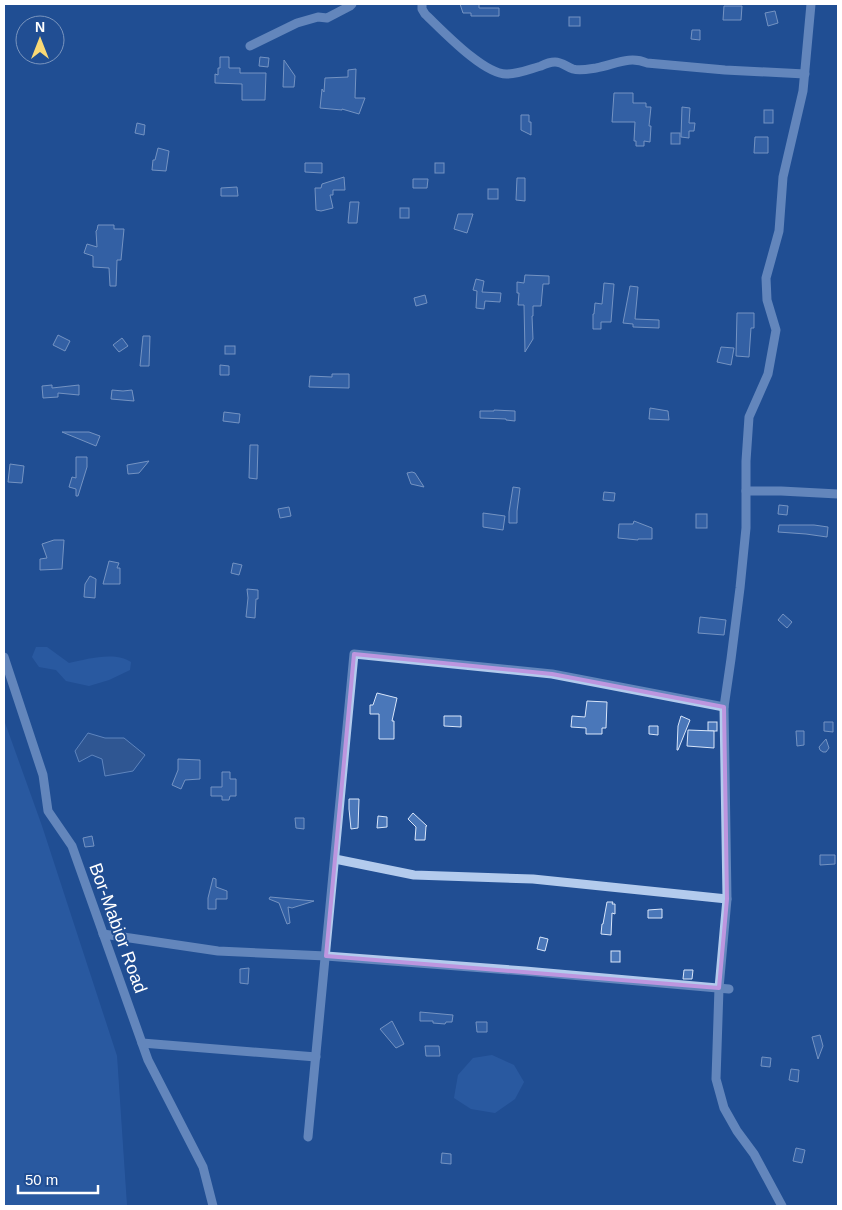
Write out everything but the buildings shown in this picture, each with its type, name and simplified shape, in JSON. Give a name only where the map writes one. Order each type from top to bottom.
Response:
[{"type":"street","points":[[250,46],[297,23],[327,18],[352,4]]},
{"type":"street","points":[[422,4],[425,14],[480,63],[490,70],[506,74],[526,71],[555,62],[564,64],[574,70],[602,67],[629,59],[639,59],[647,63],[725,70],[805,74]]},
{"type":"street","points":[[782,1206],[754,1154],[737,1131],[724,1108],[716,1079],[719,988],[728,899],[724,707],[746,528],[746,461],[749,417],[768,374],[776,330],[767,300],[766,278],[779,231],[783,177],[805,74],[811,4]]},
{"type":"street","points":[[746,491],[838,494]]},
{"type":"street","points":[[308,1137],[354,654],[552,674],[724,707]]},
{"type":"street","name":"Bor-Mabior Road","points":[[4,657],[43,776],[48,811],[72,846],[148,1060],[203,1167],[213,1206]]},
{"type":"street","points":[[335,860],[414,876],[533,880],[728,899]]},
{"type":"street","points":[[103,934],[218,951],[326,956],[525,971],[729,990]]},
{"type":"street","points":[[142,1042],[316,1057]]},
{"type":"highlighted area","points":[[354,654],[552,674],[724,707],[727,899],[719,988],[326,956]]},
{"type":"shaded area","points":[[36,647],[47,647],[69,663],[109,656],[117,657],[131,662],[130,670],[109,680],[89,686],[66,681],[56,670],[39,667],[32,657]]},
{"type":"shaded area","points":[[4,720],[42,826],[117,1056],[127,1206],[4,1206]]},
{"type":"shaded area","points":[[88,733],[105,738],[124,738],[145,755],[133,771],[105,776],[102,759],[92,755],[79,762],[75,751]]},
{"type":"shaded area","points":[[492,1055],[514,1065],[524,1082],[515,1099],[495,1113],[471,1109],[454,1098],[458,1075],[473,1058]]}]
